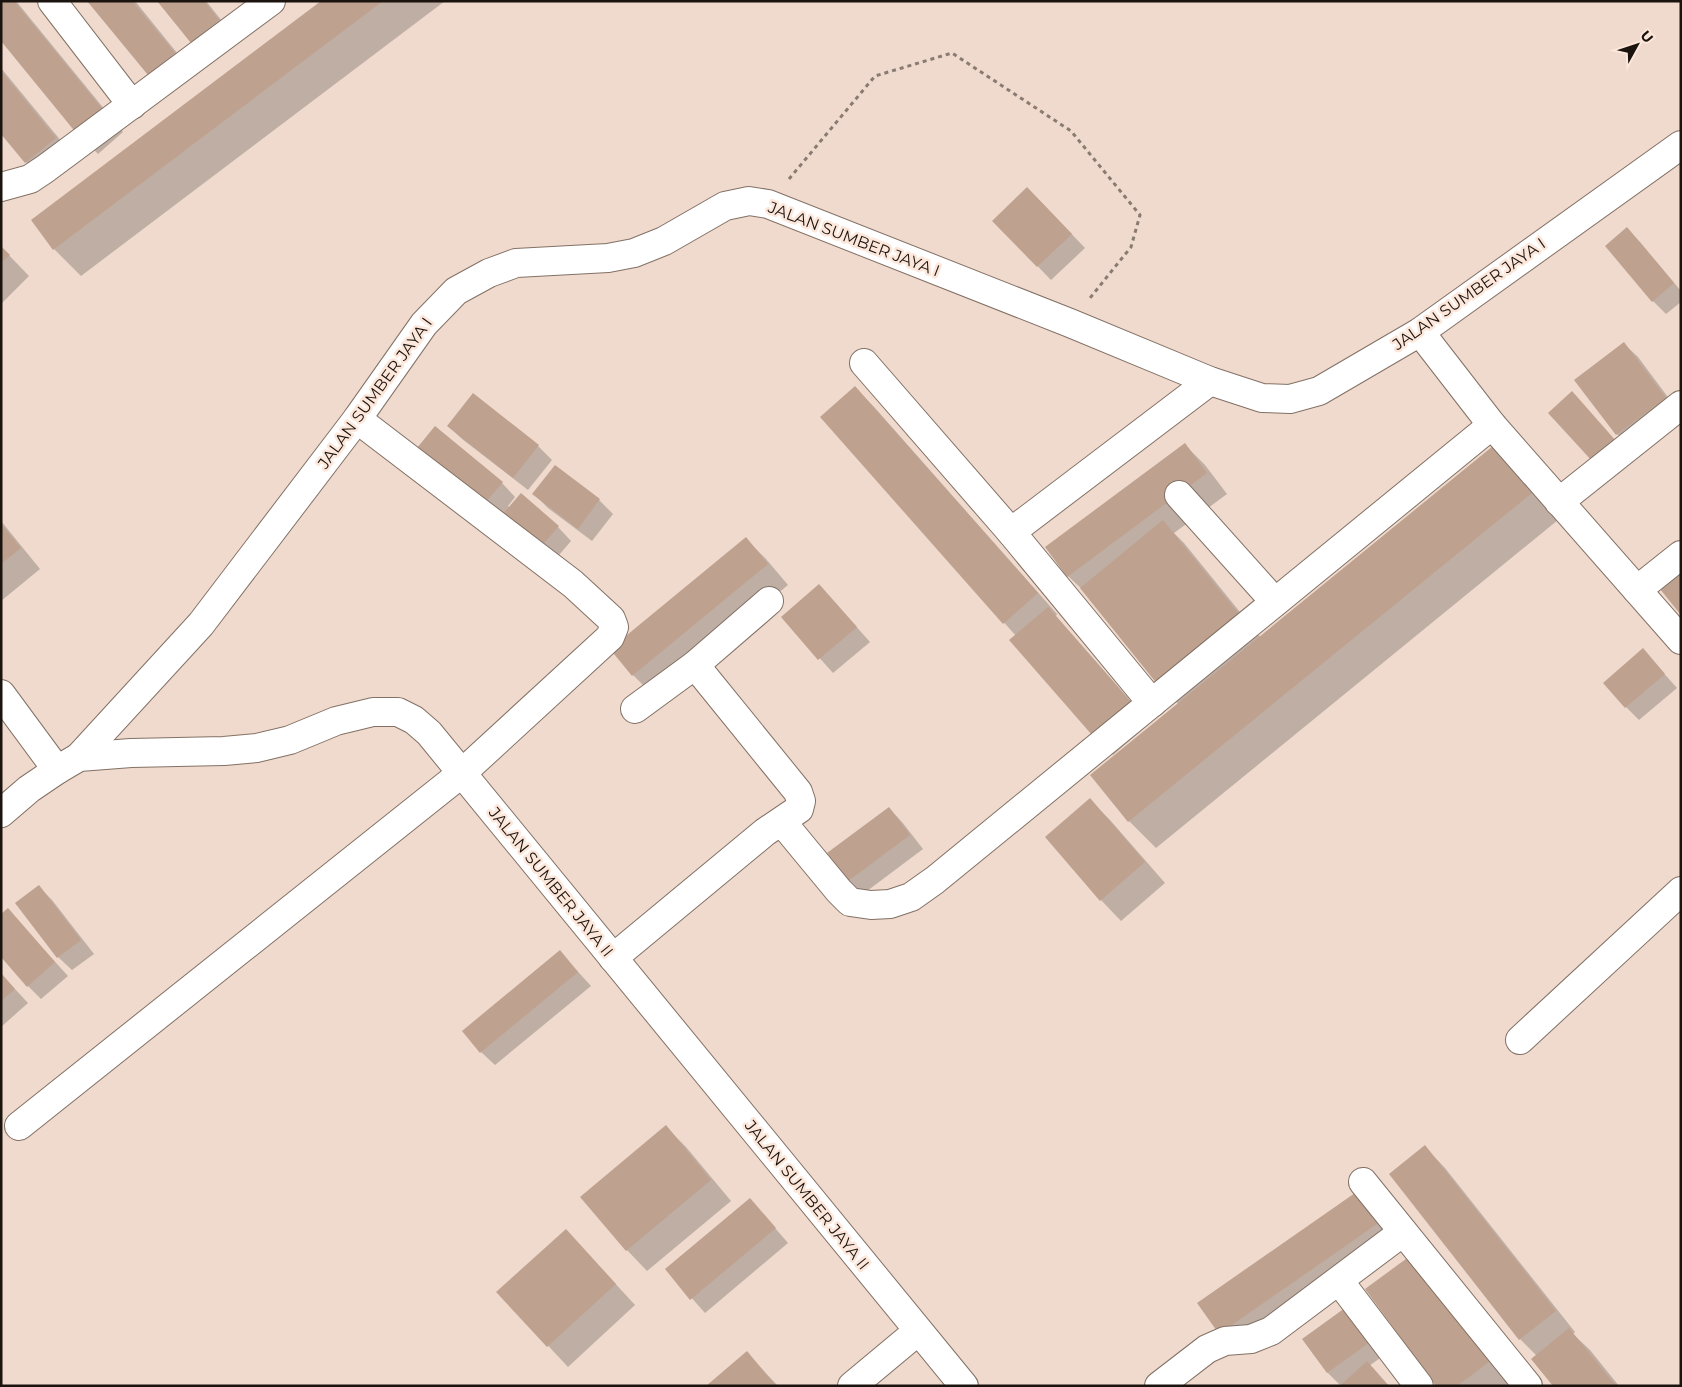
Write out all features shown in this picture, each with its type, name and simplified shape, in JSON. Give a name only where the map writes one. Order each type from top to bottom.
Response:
[{"type":"street","points":[[52,1],[132,105]]},
{"type":"street","points":[[5,182],[30,179],[45,170],[132,105],[255,6]]},
{"type":"street","name":"JALAN SUMBER JAYA I","points":[[68,763],[202,624],[357,419],[424,324],[456,291],[489,273],[516,263],[608,258],[634,253],[664,241],[726,206],[749,202],[768,204],[1070,323],[1210,381],[1262,398],[1290,399],[1319,391],[1420,332],[1681,145]]},
{"type":"street","points":[[1420,332],[1492,425],[1681,640]]},
{"type":"street","points":[[864,362],[1011,532],[1152,703]]},
{"type":"street","points":[[1011,532],[1210,381]]},
{"type":"street","points":[[1559,502],[1681,405]]},
{"type":"street","points":[[19,1126],[462,773],[610,637],[614,627],[611,619],[573,584],[357,419]]},
{"type":"street","points":[[782,822],[850,902],[871,905],[890,904],[911,897],[935,880],[1492,425]]},
{"type":"street","points":[[1179,495],[1275,602]]},
{"type":"street","points":[[1637,590],[1681,555]]},
{"type":"street","points":[[635,709],[695,665],[769,601]]},
{"type":"street","points":[[613,958],[765,832],[782,822],[799,808],[802,801],[798,792],[695,665]]},
{"type":"street","points":[[1,694],[68,763]]},
{"type":"street","name":"JALAN SUMBER JAYA II","points":[[1,813],[29,789],[68,763],[131,753],[224,751],[257,748],[290,740],[336,722],[373,712],[398,712],[414,720],[429,733],[964,1386]]},
{"type":"street","points":[[1520,1040],[1681,892]]},
{"type":"street","points":[[1362,1182],[1528,1386]]},
{"type":"street","points":[[1159,1386],[1207,1349],[1225,1341],[1251,1338],[1271,1331],[1340,1282],[1403,1232]]},
{"type":"street","points":[[1340,1282],[1419,1386]]},
{"type":"street","points":[[852,1386],[918,1331]]},
{"type":"path","points":[[768,204],[875,76],[952,53],[1071,131],[1140,215],[1131,247],[1070,323]]},
{"type":"building","points":[[1,1],[14,1],[104,111],[77,134],[1,41]]},
{"type":"building","points":[[87,1],[132,1],[175,53],[148,75]]},
{"type":"building","points":[[157,1],[204,1],[219,20],[191,43]]},
{"type":"building","points":[[321,1],[383,1],[53,250],[31,220]]},
{"type":"building","points":[[1,71],[56,138],[25,163],[1,134]]},
{"type":"building","points":[[1027,187],[1072,234],[1037,267],[992,221]]},
{"type":"building","points":[[1627,227],[1674,283],[1652,302],[1605,246]]},
{"type":"building","points":[[1,246],[10,255],[1,263]]},
{"type":"building","points":[[1624,342],[1666,398],[1616,435],[1574,380]]},
{"type":"building","points":[[855,386],[1038,593],[1003,624],[820,417]]},
{"type":"building","points":[[1572,391],[1616,441],[1593,462],[1548,413]]},
{"type":"building","points":[[473,393],[539,445],[513,478],[447,426]]},
{"type":"building","points":[[435,426],[503,482],[484,504],[417,448]]},
{"type":"building","points":[[1185,443],[1207,473],[1067,577],[1045,547]]},
{"type":"building","points":[[1493,446],[1532,493],[1128,822],[1090,775]]},
{"type":"building","points":[[555,465],[600,499],[578,529],[532,494]]},
{"type":"building","points":[[521,493],[559,526],[539,549],[501,516]]},
{"type":"building","points":[[1163,520],[1242,618],[1158,685],[1080,588]]},
{"type":"building","points":[[1,524],[21,548],[1,564]]},
{"type":"building","points":[[746,537],[768,564],[632,676],[610,649]]},
{"type":"building","points":[[1681,573],[1681,615],[1660,589]]},
{"type":"building","points":[[819,584],[857,627],[818,660],[781,617]]},
{"type":"building","points":[[1048,607],[1131,702],[1092,735],[1009,640]]},
{"type":"building","points":[[1643,648],[1665,674],[1625,708],[1603,683]]},
{"type":"building","points":[[1090,798],[1145,862],[1100,901],[1045,837]]},
{"type":"building","points":[[889,807],[910,835],[848,881],[827,853]]},
{"type":"building","points":[[39,885],[81,940],[57,958],[15,903]]},
{"type":"building","points":[[8,908],[55,962],[27,987],[1,957],[1,914]]},
{"type":"building","points":[[560,950],[578,972],[480,1053],[462,1031]]},
{"type":"building","points":[[1,973],[15,989],[1,1001]]},
{"type":"building","points":[[666,1125],[711,1180],[626,1251],[580,1197]]},
{"type":"building","points":[[1425,1145],[1556,1311],[1519,1340],[1389,1174]]},
{"type":"building","points":[[1355,1193],[1377,1224],[1219,1334],[1197,1303]]},
{"type":"building","points":[[750,1198],[776,1228],[690,1300],[665,1269]]},
{"type":"building","points":[[566,1229],[616,1284],[547,1347],[496,1292]]},
{"type":"building","points":[[1410,1256],[1489,1362],[1457,1386],[1436,1386],[1365,1289]]},
{"type":"building","points":[[1345,1308],[1370,1342],[1327,1373],[1302,1339]]},
{"type":"building","points":[[1569,1328],[1616,1386],[1553,1386],[1531,1359]]},
{"type":"building","points":[[747,1351],[776,1386],[706,1386]]},
{"type":"building","points":[[1367,1361],[1389,1386],[1344,1386],[1342,1384]]}]
